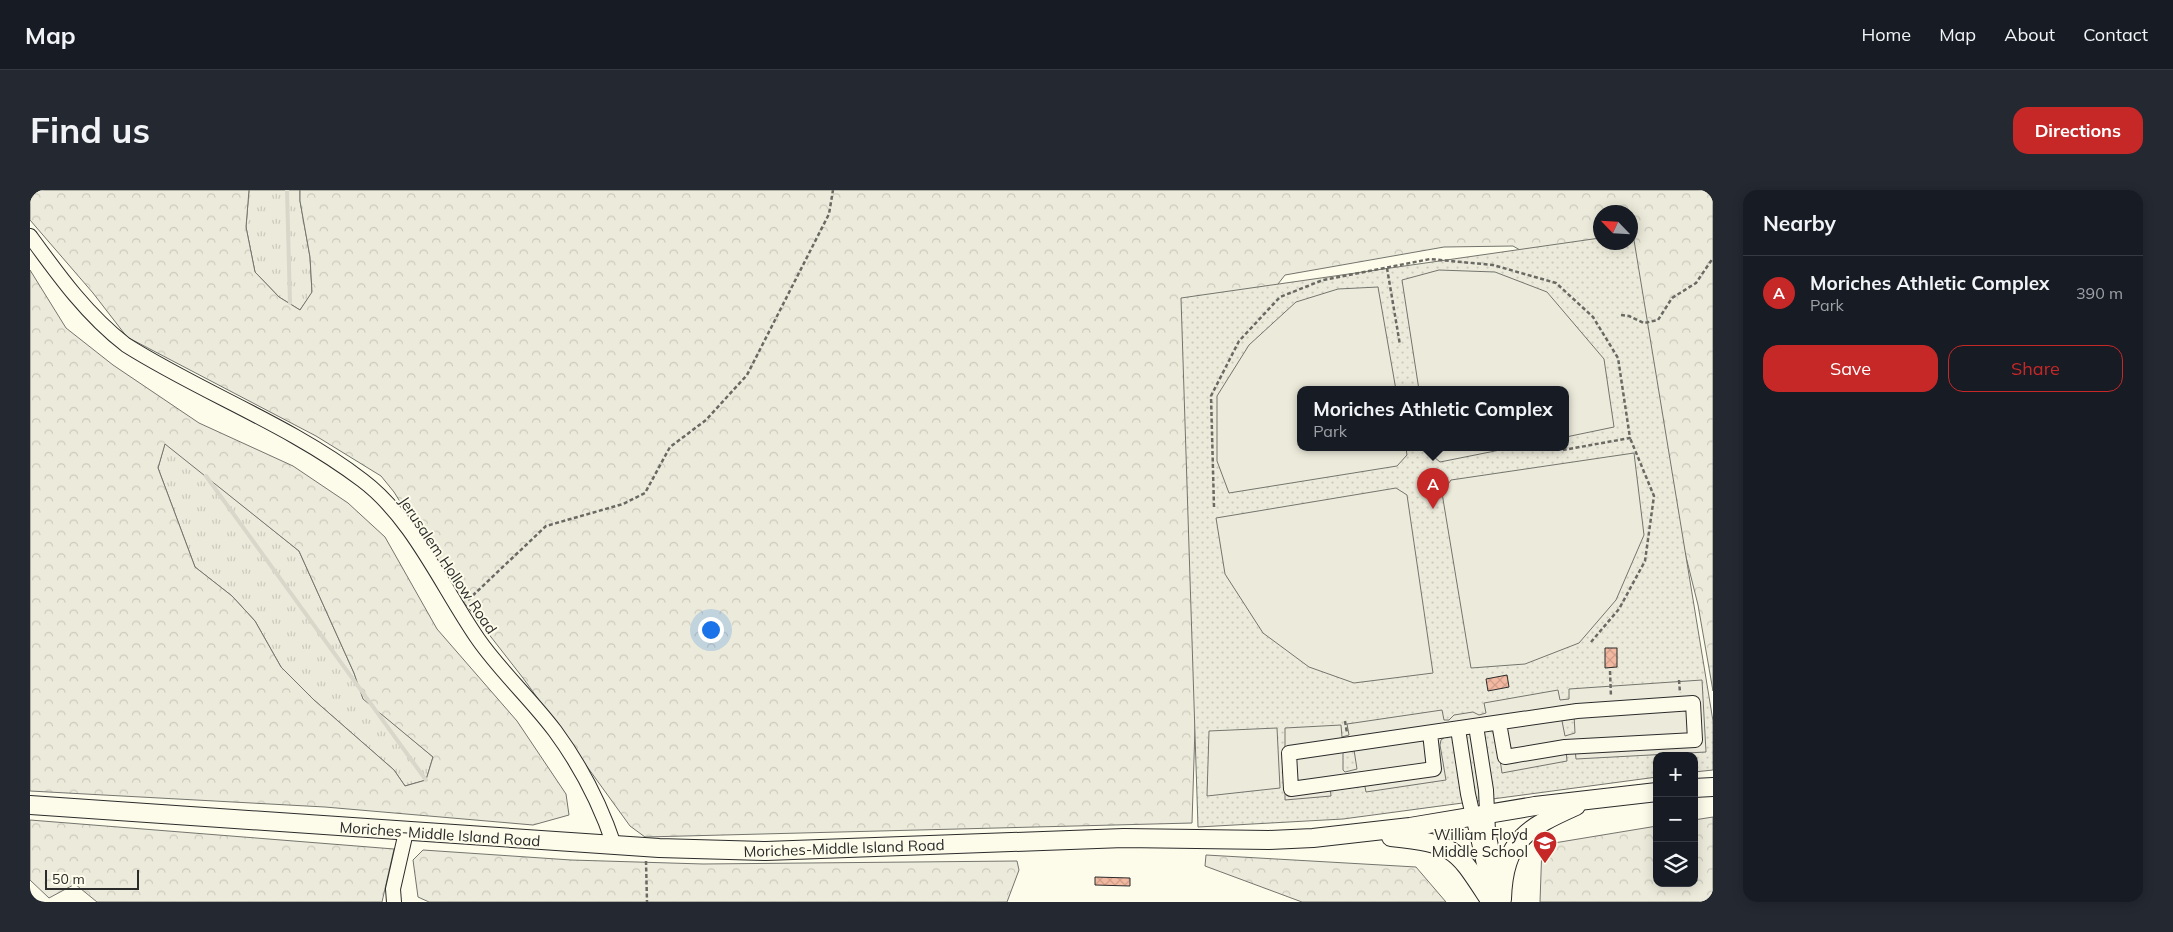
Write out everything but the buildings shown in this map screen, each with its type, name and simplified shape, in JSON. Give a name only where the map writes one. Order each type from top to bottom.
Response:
[{"type":"main road","points":[[1698,788],[1713,787]]},
{"type":"main road","name":"Moriches-Middle Island Road","points":[[30,805],[614,846],[714,851],[796,850],[1124,838],[1288,839],[1361,834],[1594,798],[1653,792]]},
{"type":"main road","points":[[1498,901],[1508,863],[1518,842],[1529,830],[1543,821],[1594,798]]},
{"type":"main road","points":[[1361,834],[1426,840],[1446,847],[1466,863],[1498,901]]},
{"type":"street","name":"Jerusalem Hollow Road","points":[[30,236],[81,304],[104,327],[126,345],[307,445],[354,474],[374,489],[398,517],[487,651],[563,743],[580,771],[605,822],[614,846]]},
{"type":"street","points":[[1430,733],[1434,769],[1291,789],[1289,753],[1577,711],[1693,703],[1696,740],[1565,747],[1506,758],[1500,723]]},
{"type":"street","points":[[1476,726],[1486,790],[1480,815]]},
{"type":"street","points":[[1458,729],[1480,815],[1488,831],[1497,880],[1498,901]]},
{"type":"street","points":[[394,902],[393,888],[406,832]]},
{"type":"path","points":[[459,609],[546,526],[624,504],[645,493],[670,447],[706,420],[747,375],[829,214],[833,190]]},
{"type":"path","points":[[1621,315],[1644,322],[1658,320],[1672,298],[1696,283],[1713,258]]},
{"type":"path","points":[[1214,507],[1211,396],[1239,340],[1280,297],[1323,280],[1430,259],[1493,265],[1556,283],[1593,318],[1618,358],[1630,438],[1654,496],[1645,561],[1618,609],[1591,642]]},
{"type":"path","points":[[1387,268],[1400,345]]},
{"type":"path","points":[[1569,449],[1630,438]]},
{"type":"path","points":[[1610,671],[1610,683]]},
{"type":"path","points":[[642,847],[646,858],[647,902]]},
{"type":"green space","points":[[30,190],[249,190],[246,227],[255,272],[279,297],[300,310],[312,292],[310,257],[300,201],[300,190],[1713,190],[1713,691],[1698,605],[1627,320],[1576,282],[1513,246],[1444,247],[1285,275],[1206,377],[1192,823],[645,837],[630,826],[523,678],[459,596],[394,492],[381,476],[316,436],[127,337],[93,293],[30,220]]},
{"type":"green space","points":[[249,190],[300,190],[300,201],[310,257],[312,293],[300,310],[279,297],[255,272],[246,227]]},
{"type":"green space","points":[[1593,239],[1593,250],[1636,250],[1713,721],[1713,770],[1698,772],[1698,752],[1653,752],[1653,778],[1343,819],[1198,827],[1181,298]]},
{"type":"green space","points":[[30,270],[66,328],[113,365],[199,423],[293,466],[348,503],[385,537],[437,629],[517,721],[566,794],[569,815],[533,825],[325,807],[30,791]],"holes":[[[165,444],[299,551],[354,673],[363,699],[433,757],[426,780],[405,786],[394,770],[314,700],[281,667],[255,621],[232,596],[195,567],[158,468]]]},
{"type":"green space","points":[[1439,270],[1495,272],[1547,292],[1604,359],[1614,427],[1569,436],[1569,386],[1418,386],[1402,280]]},
{"type":"green space","points":[[1378,287],[1395,386],[1297,386],[1297,451],[1406,451],[1407,455],[1397,466],[1229,493],[1217,461],[1217,396],[1249,345],[1296,302],[1338,289]]},
{"type":"green space","points":[[165,443],[299,551],[354,673],[363,698],[433,757],[426,780],[405,786],[394,770],[314,700],[281,667],[255,621],[232,596],[195,567],[158,468]]},
{"type":"green space","points":[[1428,451],[1495,451],[1440,462]]},
{"type":"green space","points":[[1634,453],[1644,535],[1616,600],[1579,643],[1525,664],[1471,668],[1442,493],[1451,480]]},
{"type":"green space","points":[[1396,488],[1407,495],[1433,673],[1354,683],[1309,667],[1263,633],[1225,574],[1216,518]]},
{"type":"green space","points":[[1277,728],[1280,788],[1207,796],[1209,731]]},
{"type":"green space","points":[[1713,817],[1713,902],[1540,902],[1542,845],[1653,827],[1653,887],[1698,887],[1698,819]]},
{"type":"green space","points":[[30,820],[394,849],[382,902],[97,902],[75,884],[49,898],[30,880]]},
{"type":"green space","points":[[423,850],[571,860],[703,864],[1017,861],[1019,870],[1007,902],[429,902],[418,897],[413,860]]},
{"type":"green space","points":[[1206,855],[1416,867],[1446,902],[1302,902],[1205,866]]},
{"type":"shaded area","points":[[1702,680],[1706,752],[1653,752],[1653,755],[1576,759],[1575,749],[1566,750],[1567,761],[1502,773],[1496,732],[1493,729],[1445,737],[1441,740],[1440,745],[1446,780],[1366,792],[1364,782],[1330,786],[1331,796],[1285,800],[1285,728],[1341,725],[1342,737],[1349,735],[1347,724],[1442,710],[1444,720],[1449,720],[1454,715],[1473,712],[1479,715],[1486,713],[1484,703],[1558,690],[1560,700],[1569,699],[1569,689]],"holes":[[[1574,715],[1575,733],[1565,736],[1561,716]],[[1354,750],[1357,769],[1345,772],[1343,770],[1343,752]]]},
{"type":"waterway","points":[[287,190],[290,303]]},
{"type":"waterway","points":[[206,476],[426,780]]},
{"type":"place","name":"Moriches Athletic Complex","points":[[1433,509]]},
{"type":"place","name":"William Floyd Middle School","points":[[1545,864]]}]
